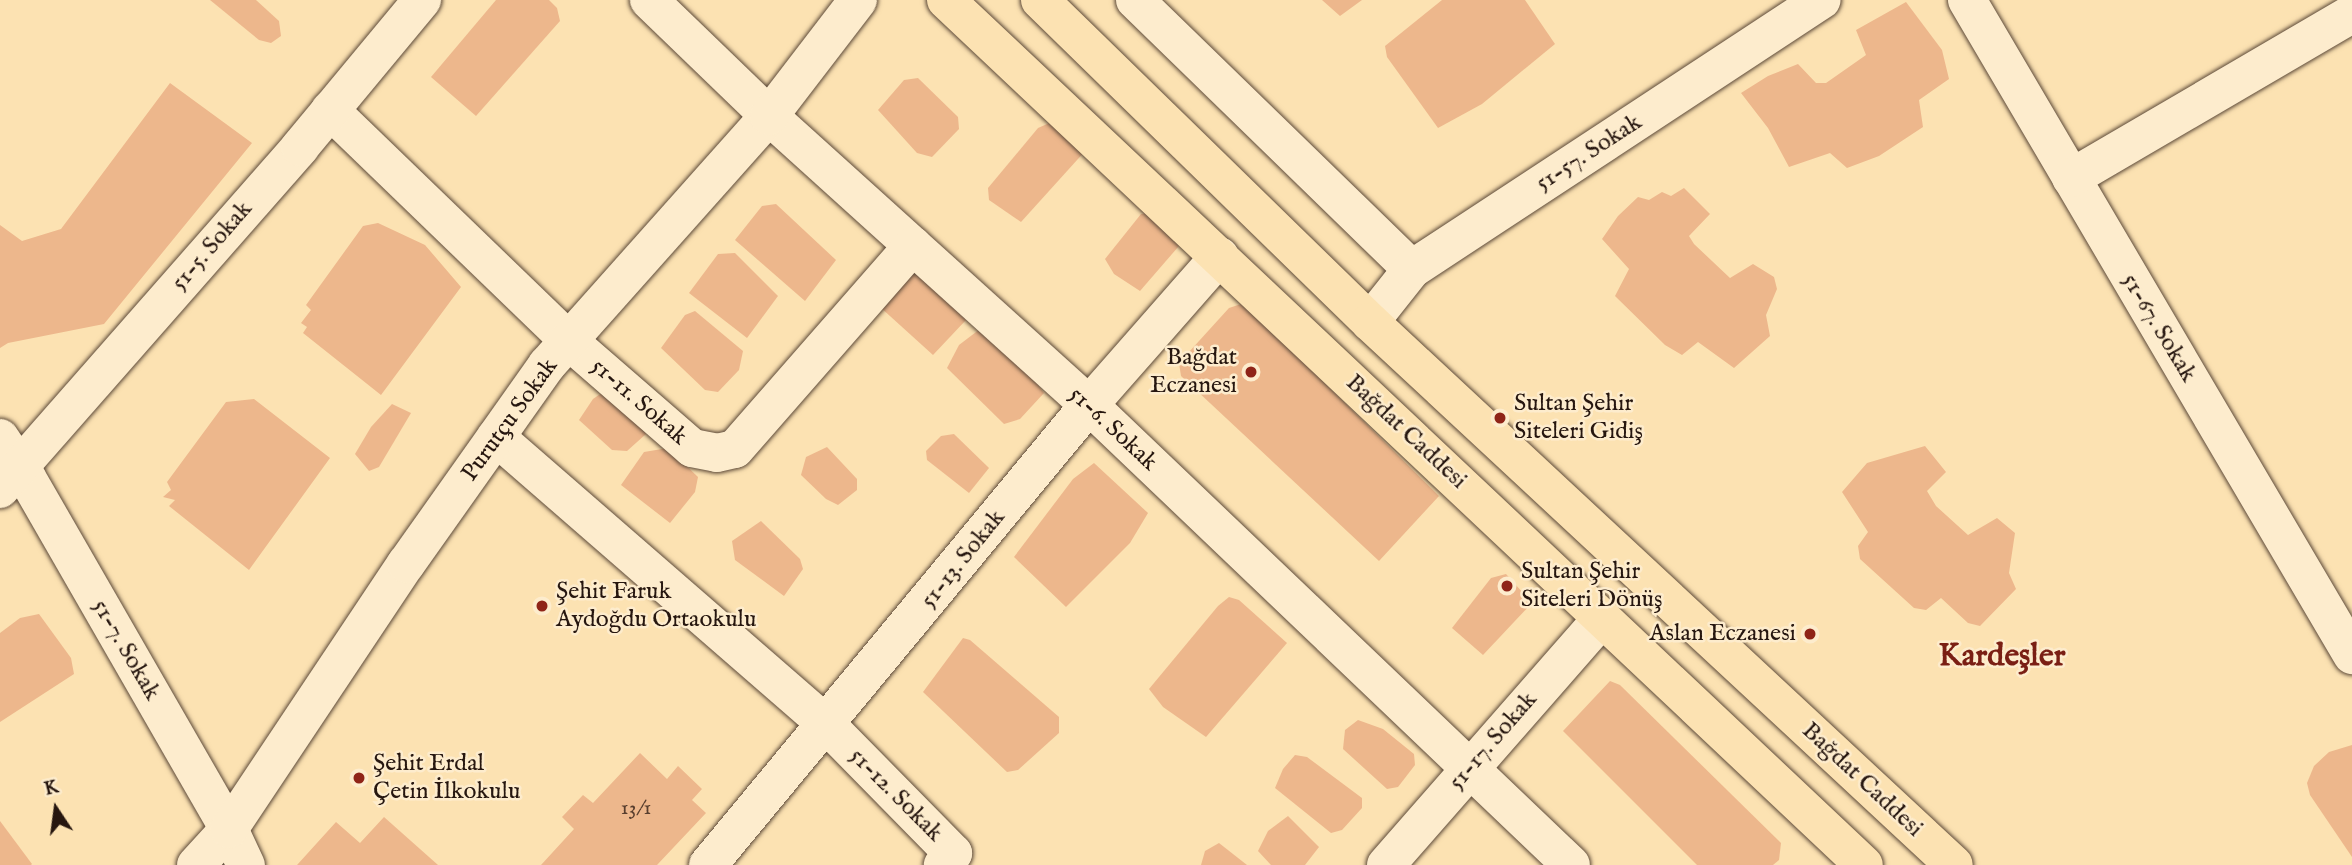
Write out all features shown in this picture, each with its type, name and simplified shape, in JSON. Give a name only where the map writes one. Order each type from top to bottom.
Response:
[{"type":"main road","name":"Bağdat Caddesi","points":[[946,0],[1864,865]]},
{"type":"main road","name":"Bağdat Caddesi","points":[[1040,0],[1370,321],[1954,865]]},
{"type":"street","name":"51-5. Sokak","points":[[6,464],[330,110],[422,0]]},
{"type":"street","name":"51-6. Sokak","points":[[649,0],[769,116],[1089,405],[1571,865]]},
{"type":"street","name":"Purutçu Sokak","points":[[196,865],[229,829],[406,564],[547,365],[769,116],[858,0]]},
{"type":"street","points":[[1135,0],[1412,269]]},
{"type":"street","name":"51-57. Sokak","points":[[1370,321],[1412,269],[1821,0]]},
{"type":"street","name":"51-67. Sokak","points":[[1967,0],[2352,655]]},
{"type":"street","points":[[2071,178],[2352,14]]},
{"type":"street","name":"51-11. Sokak","points":[[330,110],[569,341],[692,448],[717,453],[735,449],[913,246]]},
{"type":"street","name":"51-13. Sokak","points":[[708,865],[827,725],[1089,405],[1220,256]]},
{"type":"street","points":[[496,437],[827,725]]},
{"type":"street","name":"51-7. Sokak","points":[[6,464],[229,829],[246,865]]},
{"type":"street","name":"51-17. Sokak","points":[[1386,865],[1602,618]]},
{"type":"street","name":"51-12. Sokak","points":[[827,725],[953,853],[943,865]]},
{"type":"building","points":[[210,0],[256,0],[279,21],[281,36],[271,43],[259,40]]},
{"type":"building","points":[[496,0],[549,0],[557,8],[560,21],[476,116],[431,77]]},
{"type":"building","points":[[1322,0],[1362,0],[1340,16]]},
{"type":"building","points":[[1442,0],[1525,0],[1555,44],[1482,104],[1438,128],[1387,57],[1385,46]]},
{"type":"building","points":[[1906,2],[1942,50],[1949,79],[1919,100],[1923,127],[1879,156],[1847,168],[1830,153],[1789,167],[1768,128],[1741,93],[1768,76],[1798,64],[1816,83],[1826,83],[1866,55],[1856,30]]},
{"type":"building","points":[[918,78],[958,117],[959,129],[932,157],[917,153],[878,110],[904,80]]},
{"type":"building","points":[[170,83],[252,143],[104,324],[8,343],[0,348],[0,225],[22,241],[61,229]]},
{"type":"building","points":[[1054,121],[1087,149],[1021,222],[989,200],[988,188],[1038,128]]},
{"type":"building","points":[[1684,188],[1710,214],[1689,236],[1694,244],[1730,278],[1753,264],[1774,277],[1777,289],[1766,315],[1770,336],[1734,368],[1698,342],[1682,355],[1665,345],[1615,296],[1629,269],[1602,239],[1618,216],[1638,197],[1649,200],[1662,192],[1671,196]]},
{"type":"building","points":[[776,204],[836,260],[805,301],[735,240],[762,206]]},
{"type":"building","points":[[1160,211],[1185,239],[1140,291],[1114,274],[1105,259],[1141,214]]},
{"type":"building","points":[[378,223],[425,245],[461,287],[381,395],[303,333],[307,327],[301,323],[311,310],[306,305],[363,226]]},
{"type":"building","points":[[735,253],[778,296],[747,338],[689,293],[718,254]]},
{"type":"building","points":[[909,271],[926,271],[966,320],[933,355],[880,307]]},
{"type":"building","points":[[1241,304],[1261,320],[1439,496],[1379,561],[1181,376],[1179,363],[1229,308]]},
{"type":"building","points":[[695,311],[743,351],[739,370],[718,392],[705,390],[661,348],[685,315]]},
{"type":"building","points":[[980,329],[1021,362],[1044,393],[1020,419],[1004,424],[947,368],[959,345]]},
{"type":"building","points":[[606,390],[639,417],[646,434],[627,451],[612,450],[579,420],[593,399]]},
{"type":"building","points":[[254,399],[330,458],[249,570],[169,506],[175,500],[163,497],[171,490],[167,482],[226,402]]},
{"type":"building","points":[[392,404],[411,413],[379,467],[369,471],[355,454],[371,427]]},
{"type":"building","points":[[954,434],[989,468],[969,493],[927,460],[926,451],[941,436]]},
{"type":"building","points":[[1925,446],[1946,472],[1927,491],[1936,506],[1968,535],[1997,518],[2015,533],[2009,573],[2016,589],[1980,626],[1968,623],[1941,598],[1926,610],[1914,608],[1860,559],[1858,546],[1868,532],[1842,492],[1867,463]]},
{"type":"building","points":[[827,447],[857,479],[857,490],[838,505],[826,499],[801,475],[806,457]]},
{"type":"building","points":[[668,448],[698,477],[695,492],[670,523],[621,485],[644,452]]},
{"type":"building","points":[[1094,463],[1148,513],[1130,543],[1066,607],[1014,557],[1073,479]]},
{"type":"building","points":[[761,521],[800,559],[803,569],[784,596],[735,560],[732,541]]},
{"type":"building","points":[[1506,574],[1532,603],[1483,655],[1452,628],[1491,578]]},
{"type":"building","points":[[1229,597],[1239,600],[1287,643],[1206,737],[1163,707],[1149,689],[1218,606]]},
{"type":"building","points":[[39,614],[71,658],[74,674],[0,722],[0,633],[20,618]]},
{"type":"building","points":[[963,638],[970,640],[1059,717],[1059,733],[1018,770],[1007,772],[923,692]]},
{"type":"building","points":[[1610,681],[1620,685],[1781,843],[1779,860],[1773,865],[1697,865],[1563,731]]},
{"type":"building","points":[[1358,720],[1383,729],[1414,754],[1415,765],[1398,787],[1387,789],[1343,749],[1345,730]]},
{"type":"building","points":[[2352,745],[2352,857],[2310,795],[2307,783],[2314,766],[2329,752]]},
{"type":"building","points":[[640,753],[667,779],[678,766],[702,789],[692,800],[706,813],[657,865],[541,865],[574,829],[562,817],[583,795],[593,803]]},
{"type":"building","points":[[1295,755],[1307,757],[1362,798],[1362,808],[1342,830],[1331,833],[1275,788],[1283,769]]},
{"type":"building","points":[[1288,816],[1319,847],[1305,865],[1271,865],[1258,851],[1268,831]]},
{"type":"building","name":"Şehit Erdal Çetin İlkokulu","points":[[384,817],[438,865],[297,865],[336,822],[360,843]]},
{"type":"building","points":[[0,821],[32,864],[31,865],[0,865]]},
{"type":"building","points":[[1219,843],[1247,865],[1201,865],[1205,851]]},
{"type":"place","name":"Bağdat Eczanesi","points":[[1251,372]]},
{"type":"place","name":"Sultan Şehir Siteleri Gidiş","points":[[1500,418]]},
{"type":"place","name":"Sultan Şehir Siteleri Dönüş","points":[[1507,586]]},
{"type":"place","name":"Şehit Faruk Aydoğdu Ortaokulu","points":[[542,606]]},
{"type":"place","name":"Aslan Eczanesi","points":[[1810,634]]},
{"type":"place","name":"Şehit Erdal Çetin İlkokulu","points":[[359,778]]},
{"type":"district","name":"Kardeşler","points":[[2002,657]]}]
